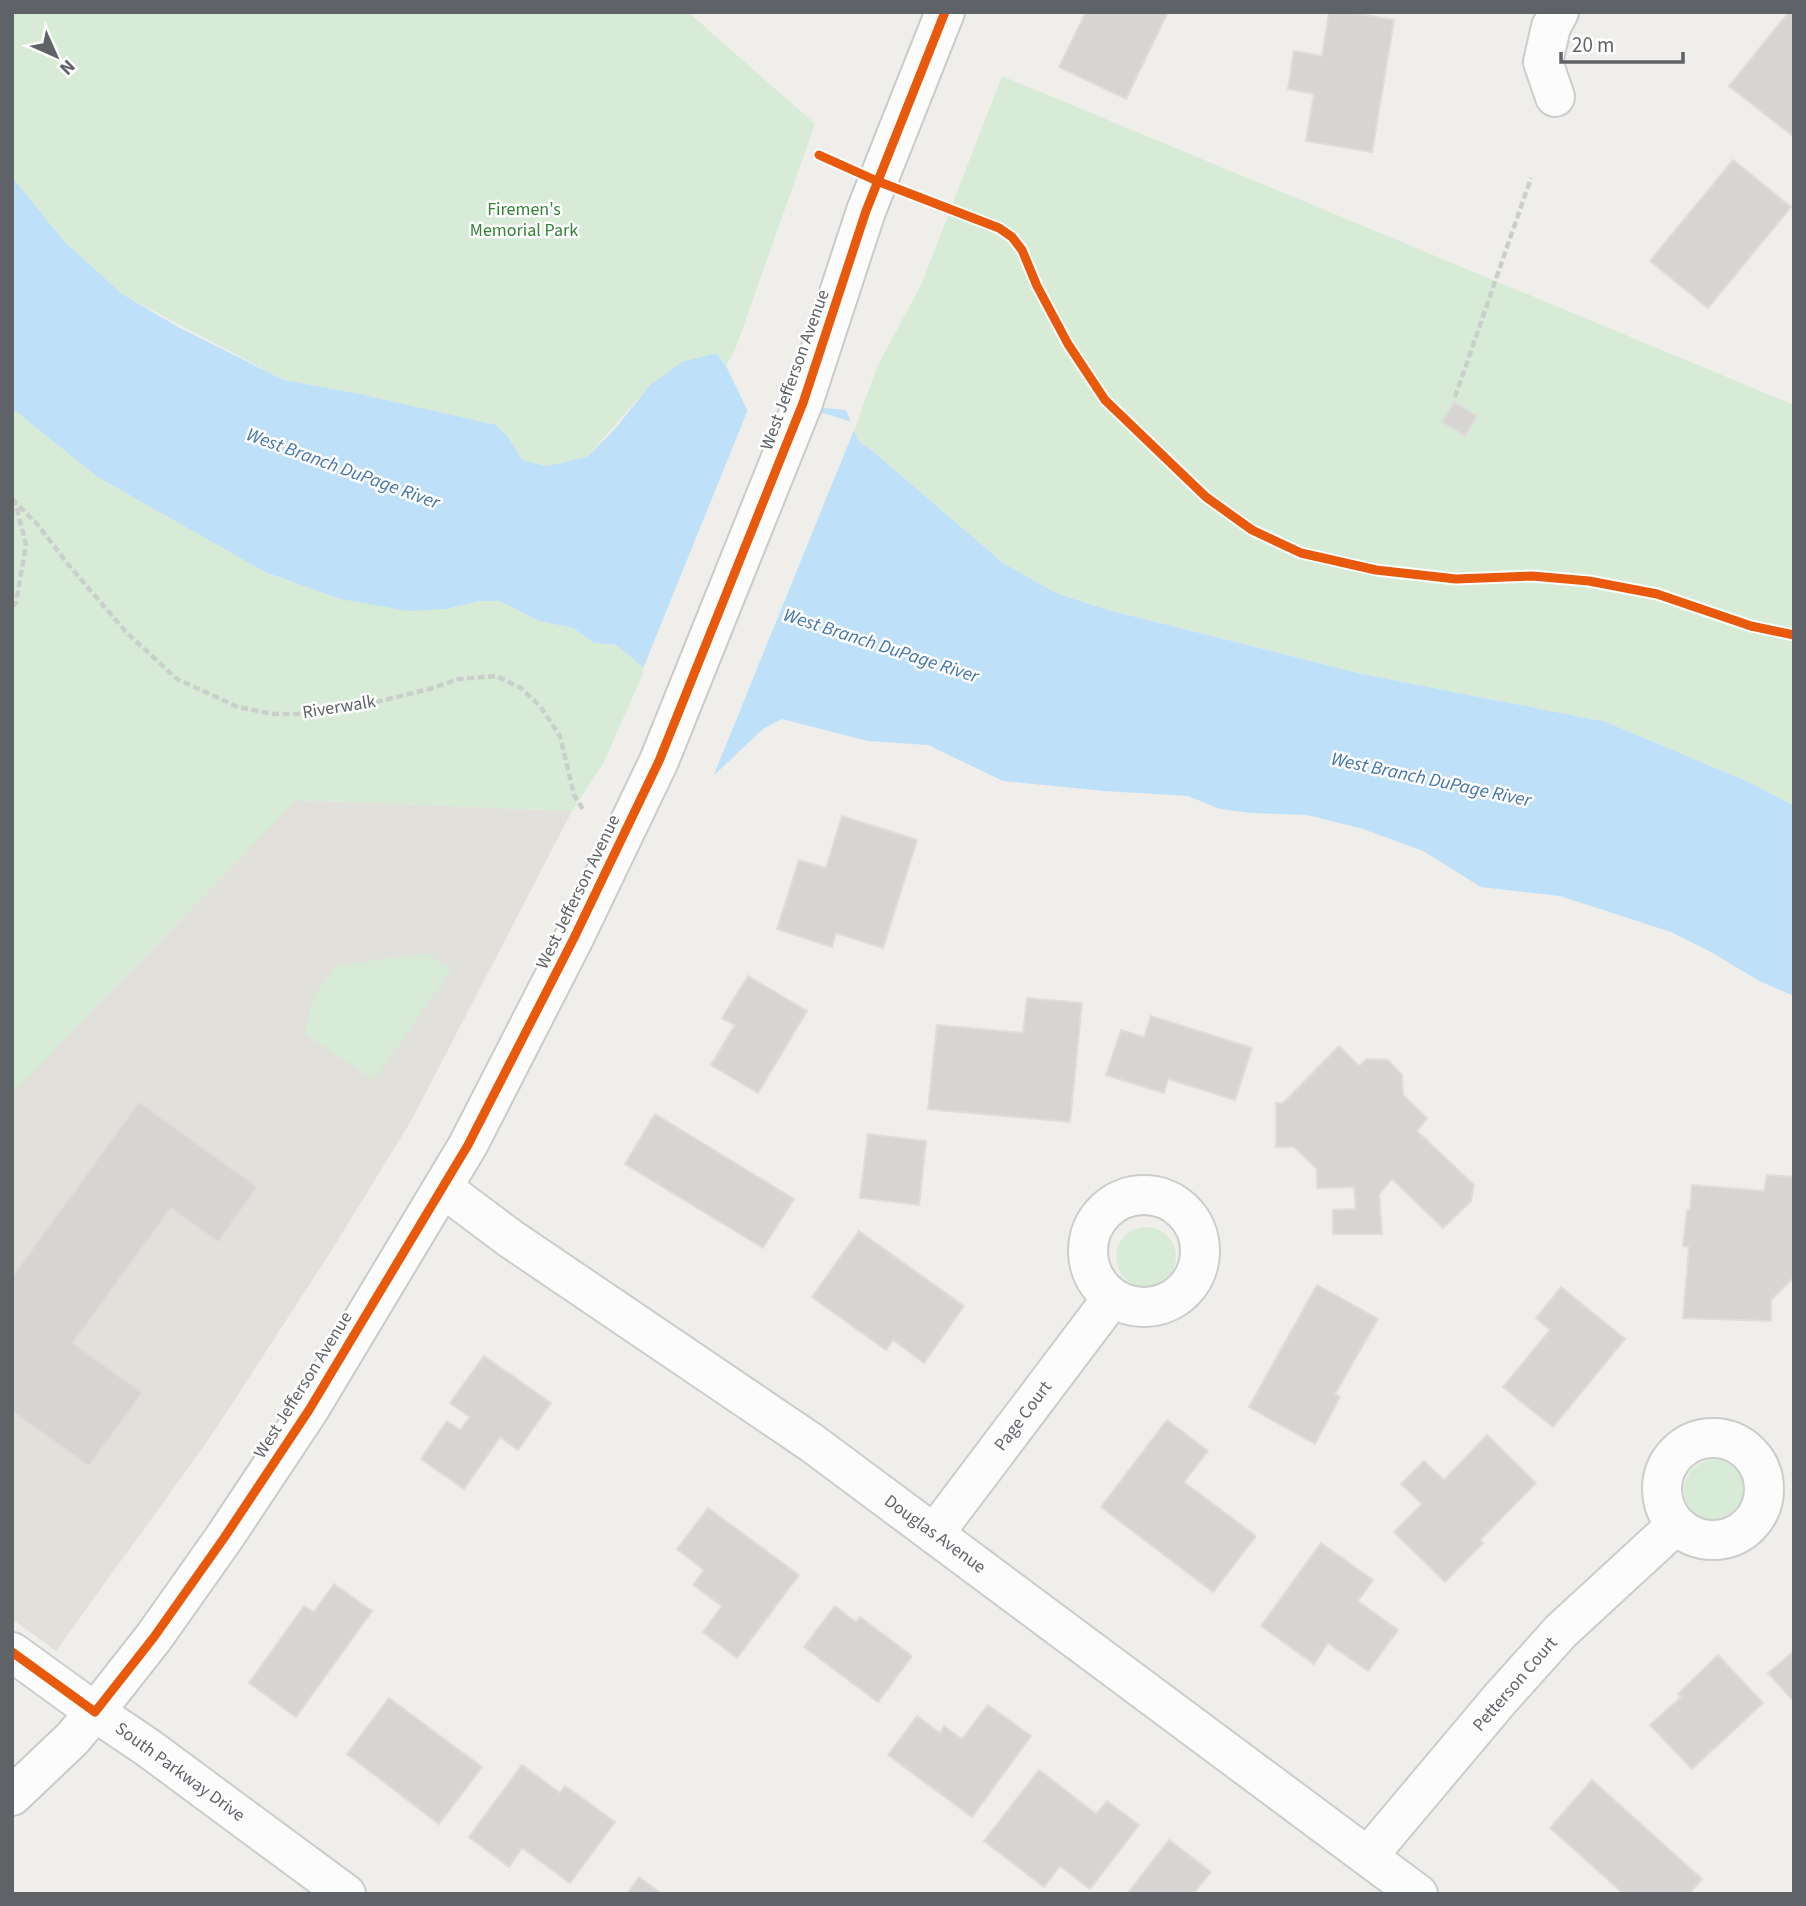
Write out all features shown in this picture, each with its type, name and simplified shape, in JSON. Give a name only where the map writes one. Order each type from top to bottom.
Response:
[{"type":"street","name":"West Jefferson Avenue","points":[[12,1796],[72,1739],[95,1712],[154,1637],[232,1526],[309,1410],[468,1145],[568,950],[659,761],[803,402],[866,211],[946,12]]},
{"type":"street","points":[[1555,97],[1543,62],[1551,27],[1559,12]]},
{"type":"street","name":"Douglas Avenue","points":[[443,1188],[510,1239],[812,1443],[1418,1894]]},
{"type":"street","name":"Page Court","points":[[934,1534],[1112,1298]]},
{"type":"street","name":"Petterson Court","points":[[1368,1856],[1561,1631],[1676,1525]]},
{"type":"street","name":"South Parkway Drive","points":[[12,1652],[148,1747],[346,1894]]},
{"type":"path","points":[[1455,397],[1531,178]]},
{"type":"path","points":[[12,606],[16,603],[26,545],[13,500]]},
{"type":"shaded area","points":[[296,800],[572,811],[411,1121],[330,1253],[211,1436],[56,1651],[12,1619],[12,1094]]},
{"type":"green space","name":"Firemen's Memorial Park","points":[[12,12],[688,12],[815,124],[735,350],[726,366],[717,353],[650,385],[587,457],[546,466],[522,460],[495,425],[360,394],[284,380],[122,294],[64,241],[12,177]]},
{"type":"green space","points":[[1002,76],[1794,405],[1794,806],[1751,783],[1606,722],[1358,673],[1108,610],[1056,593],[1003,563],[858,441],[854,431],[877,367],[922,283]]},
{"type":"green space","points":[[12,408],[96,476],[265,572],[340,599],[446,609],[480,601],[500,601],[539,621],[573,628],[594,643],[616,645],[645,669],[604,762],[572,811],[296,800],[12,1094]]},
{"type":"green space","points":[[427,953],[452,969],[374,1080],[305,1034],[312,999],[336,966]]},
{"type":"green space","points":[[1146,1227],[1163,1232],[1171,1240],[1176,1257],[1171,1274],[1163,1282],[1146,1287],[1129,1282],[1121,1274],[1116,1257],[1121,1240],[1129,1232]]},
{"type":"green space","points":[[1714,1460],[1735,1469],[1744,1490],[1735,1511],[1714,1520],[1693,1511],[1684,1490],[1693,1469]]},
{"type":"water","name":"West Branch DuPage River","points":[[12,177],[64,241],[122,294],[178,327],[284,380],[496,425],[508,437],[522,460],[546,466],[587,457],[615,429],[650,385],[682,362],[717,353],[752,420],[812,407],[846,410],[858,441],[1003,563],[1056,593],[1108,610],[1358,673],[1606,722],[1751,783],[1794,806],[1794,996],[1759,981],[1671,932],[1560,896],[1481,887],[1423,851],[1363,829],[1307,815],[1220,809],[1188,796],[1003,781],[928,745],[868,741],[782,719],[763,729],[710,779],[645,669],[616,645],[594,643],[573,628],[539,621],[500,601],[480,601],[446,609],[409,611],[340,599],[265,572],[96,476],[12,408]]},
{"type":"pier","points":[[800,406],[856,425],[709,782],[664,738],[642,671],[749,407],[754,416]]},
{"type":"building","points":[[1086,12],[1168,12],[1126,99],[1059,67]]},
{"type":"building","points":[[1329,12],[1347,12],[1394,20],[1372,152],[1306,141],[1314,94],[1288,89],[1294,51],[1322,56]]},
{"type":"building","points":[[1789,12],[1794,12],[1794,137],[1729,86]]},
{"type":"building","points":[[1733,160],[1791,207],[1708,308],[1650,261]]},
{"type":"building","points":[[1454,402],[1477,416],[1465,436],[1442,422]]},
{"type":"building","points":[[842,816],[917,840],[883,948],[836,933],[832,947],[777,929],[799,860],[826,868]]},
{"type":"building","points":[[748,976],[807,1011],[758,1093],[711,1065],[735,1025],[722,1018]]},
{"type":"building","points":[[1027,998],[1082,1003],[1070,1122],[928,1109],[937,1025],[1023,1033]]},
{"type":"building","points":[[1151,1016],[1252,1048],[1235,1100],[1168,1079],[1164,1093],[1106,1075],[1121,1030],[1144,1037]]},
{"type":"building","points":[[1339,1046],[1359,1066],[1367,1059],[1388,1060],[1402,1075],[1403,1095],[1427,1118],[1417,1131],[1474,1185],[1471,1201],[1443,1228],[1392,1179],[1379,1194],[1382,1234],[1333,1234],[1333,1210],[1356,1209],[1354,1187],[1317,1188],[1317,1169],[1294,1147],[1276,1147],[1276,1103],[1283,1103]]},
{"type":"building","points":[[139,1102],[257,1187],[218,1242],[171,1208],[73,1343],[142,1393],[89,1466],[12,1411],[12,1277]]},
{"type":"building","points":[[655,1114],[794,1199],[763,1248],[625,1164]]},
{"type":"building","points":[[868,1134],[926,1141],[919,1205],[860,1198]]},
{"type":"building","points":[[1767,1175],[1794,1177],[1794,1277],[1771,1300],[1771,1321],[1683,1318],[1689,1247],[1683,1246],[1692,1185],[1764,1191]]},
{"type":"building","points":[[859,1231],[964,1306],[924,1363],[893,1340],[886,1350],[812,1297]]},
{"type":"building","points":[[1317,1285],[1378,1319],[1335,1394],[1340,1397],[1315,1444],[1249,1407]]},
{"type":"building","points":[[1561,1287],[1625,1339],[1553,1427],[1503,1387],[1550,1330],[1536,1318]]},
{"type":"building","points":[[484,1356],[551,1403],[518,1450],[500,1437],[464,1489],[421,1459],[447,1421],[460,1430],[470,1417],[450,1403]]},
{"type":"building","points":[[1167,1420],[1208,1451],[1184,1482],[1256,1536],[1213,1592],[1101,1507]]},
{"type":"building","points":[[1487,1435],[1536,1483],[1480,1540],[1483,1543],[1445,1582],[1394,1532],[1422,1504],[1401,1484],[1424,1461],[1444,1480]]},
{"type":"building","points":[[708,1508],[799,1575],[737,1658],[703,1632],[722,1606],[693,1585],[704,1570],[677,1549]]},
{"type":"building","points":[[1321,1543],[1373,1580],[1358,1601],[1398,1630],[1368,1671],[1328,1643],[1314,1664],[1261,1626]]},
{"type":"building","points":[[334,1584],[372,1611],[296,1717],[249,1683],[304,1606],[314,1612]]},
{"type":"building","points":[[835,1606],[856,1622],[860,1617],[912,1656],[878,1702],[804,1647]]},
{"type":"building","points":[[1794,1651],[1794,1702],[1768,1673]]},
{"type":"building","points":[[1718,1655],[1763,1703],[1692,1769],[1650,1725],[1681,1697],[1678,1694]]},
{"type":"building","points":[[389,1698],[482,1767],[439,1824],[347,1754]]},
{"type":"building","points":[[988,1705],[1031,1736],[972,1817],[888,1755],[917,1716],[940,1733],[944,1726],[962,1739]]},
{"type":"building","points":[[522,1765],[560,1793],[565,1786],[615,1822],[570,1883],[522,1848],[509,1867],[469,1837]]},
{"type":"building","points":[[1039,1770],[1096,1814],[1107,1801],[1139,1825],[1090,1889],[1060,1866],[1044,1887],[984,1841]]},
{"type":"building","points":[[1592,1780],[1702,1879],[1689,1894],[1624,1894],[1550,1828]]},
{"type":"building","points":[[1169,1840],[1211,1872],[1193,1894],[1127,1894]]},
{"type":"building","points":[[639,1877],[662,1894],[627,1894]]},
{"type":"cycle path","points":[[12,1652],[95,1712],[154,1637],[309,1410],[468,1145],[574,938],[659,761],[803,403],[866,211],[945,12]]},
{"type":"cycle path","points":[[819,155],[877,181],[999,228],[1012,237],[1022,250],[1037,286],[1068,344],[1105,400],[1206,497],[1252,530],[1301,553],[1376,570],[1456,579],[1532,576],[1589,581],[1657,594],[1751,626],[1794,635]]}]
